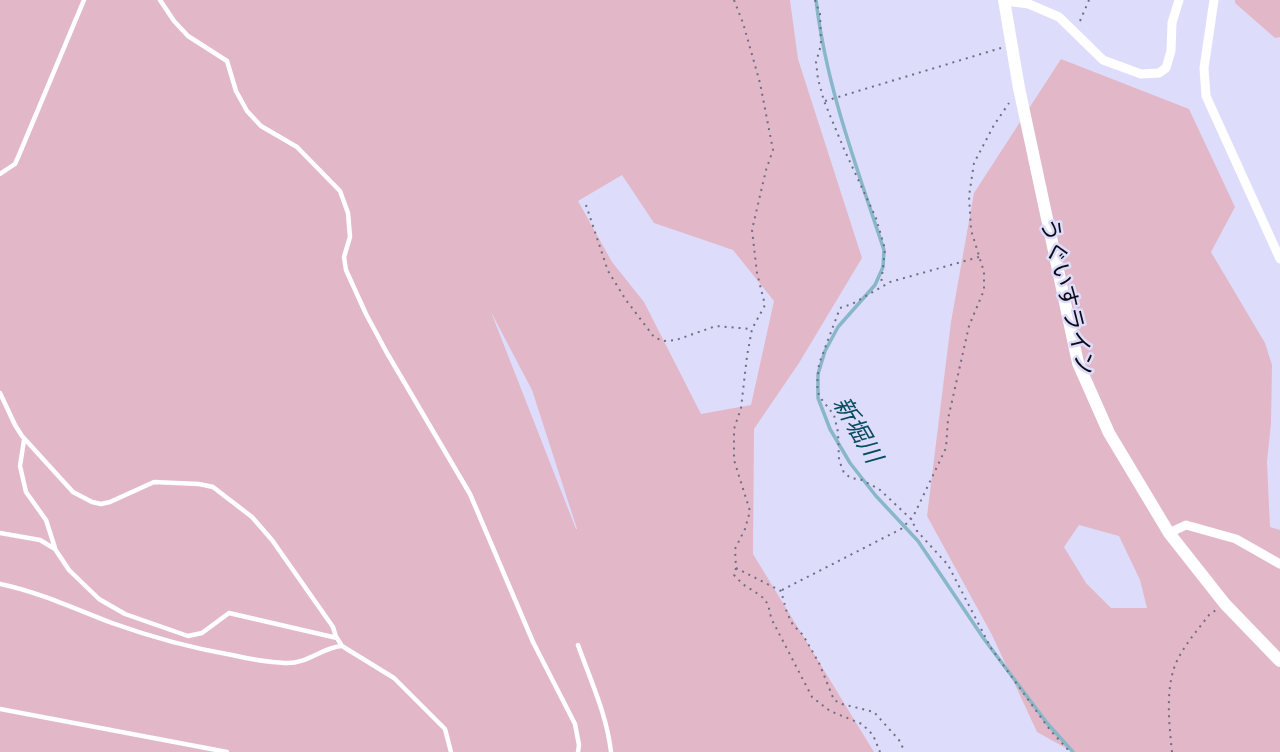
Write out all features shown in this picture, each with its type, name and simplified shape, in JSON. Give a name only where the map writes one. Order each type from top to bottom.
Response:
[{"type":"street","points":[[1004,1],[1029,4],[1046,10],[1059,17],[1103,60],[1141,74],[1159,73],[1166,68],[1171,51],[1172,23],[1179,0]]},
{"type":"street","points":[[1214,0],[1204,68],[1206,96],[1280,259]]},
{"type":"street","name":"うぐいすライン","points":[[1004,1],[1019,88],[1078,363],[1109,433],[1169,533],[1225,604],[1280,661]]},
{"type":"street","points":[[1169,533],[1186,525],[1236,540],[1280,564]]},
{"type":"lane","points":[[0,174],[15,164],[84,0]]},
{"type":"lane","points":[[160,0],[188,36],[226,61],[236,91],[247,111],[261,125],[297,147],[340,191],[348,213],[350,237],[344,257],[346,270],[387,353],[470,494],[533,642],[575,724],[578,752]]},
{"type":"lane","points":[[0,393],[24,438],[73,492],[92,502],[110,502],[154,482],[199,484],[213,487],[252,517],[272,540],[333,627],[342,646],[394,678],[445,729],[451,752]]},
{"type":"lane","points":[[24,438],[20,466],[26,492],[46,520],[55,549],[69,570],[99,599],[125,614],[188,636],[202,633],[229,613],[337,638]]},
{"type":"lane","points":[[0,533],[40,540],[55,549]]},
{"type":"lane","points":[[0,584],[191,648],[287,663],[300,662],[342,646]]},
{"type":"lane","points":[[578,645],[611,740],[611,752]]},
{"type":"lane","points":[[0,709],[227,752]]},
{"type":"path","points":[[734,0],[760,83],[773,150],[752,230],[757,273],[765,305],[752,329],[741,408],[734,429],[734,460],[750,511],[745,529],[735,548],[734,575],[766,601],[771,618],[812,697],[830,711],[862,724],[873,736],[880,752]]},
{"type":"path","points":[[816,0],[820,14],[821,45],[816,62],[818,79],[844,149],[876,218],[885,249],[880,288]]},
{"type":"path","points":[[1076,32],[1089,0]]},
{"type":"path","points":[[824,101],[1012,45]]},
{"type":"path","points":[[781,591],[901,528],[913,517],[946,448],[948,419],[969,326],[984,290],[984,272],[971,230],[969,196],[974,163],[994,125],[1019,88]]},
{"type":"path","points":[[586,205],[608,271],[654,337],[663,341],[676,340],[716,326],[752,329]]},
{"type":"path","points":[[979,257],[890,282],[841,308],[819,364],[817,385],[820,396],[834,415],[839,460],[844,472],[851,478],[862,480],[879,489],[911,519],[917,531],[948,565],[991,648],[1050,730],[1070,752]]},
{"type":"path","points":[[736,568],[781,591],[787,613],[819,663],[834,700],[874,712],[900,740],[905,752]]},
{"type":"path","points":[[1172,752],[1170,694],[1172,676],[1179,656],[1209,615],[1225,604]]},
{"type":"shaded area","points":[[0,0],[790,0],[798,59],[862,258],[799,363],[754,429],[753,554],[874,752],[0,752]],"holes":[[[622,175],[654,223],[733,250],[774,301],[751,405],[701,414],[644,302],[612,262],[578,201]],[[491,312],[532,390],[577,529],[576,529]]]},
{"type":"shaded area","points":[[1235,0],[1280,0],[1280,37],[1275,38],[1235,3]]},
{"type":"shaded area","points":[[1061,59],[1189,109],[1235,207],[1211,252],[1265,343],[1272,365],[1267,462],[1270,527],[1280,530],[1280,752],[1073,752],[1037,732],[992,635],[927,516],[951,322],[974,193]],"holes":[[[1079,525],[1119,536],[1140,580],[1147,608],[1111,608],[1086,583],[1064,547]]]},
{"type":"waterway","name":"新堀川","points":[[816,0],[835,95],[884,250],[883,267],[875,285],[838,327],[825,351],[818,374],[818,398],[830,429],[850,463],[918,541],[984,639],[1047,723],[1073,752]]}]
